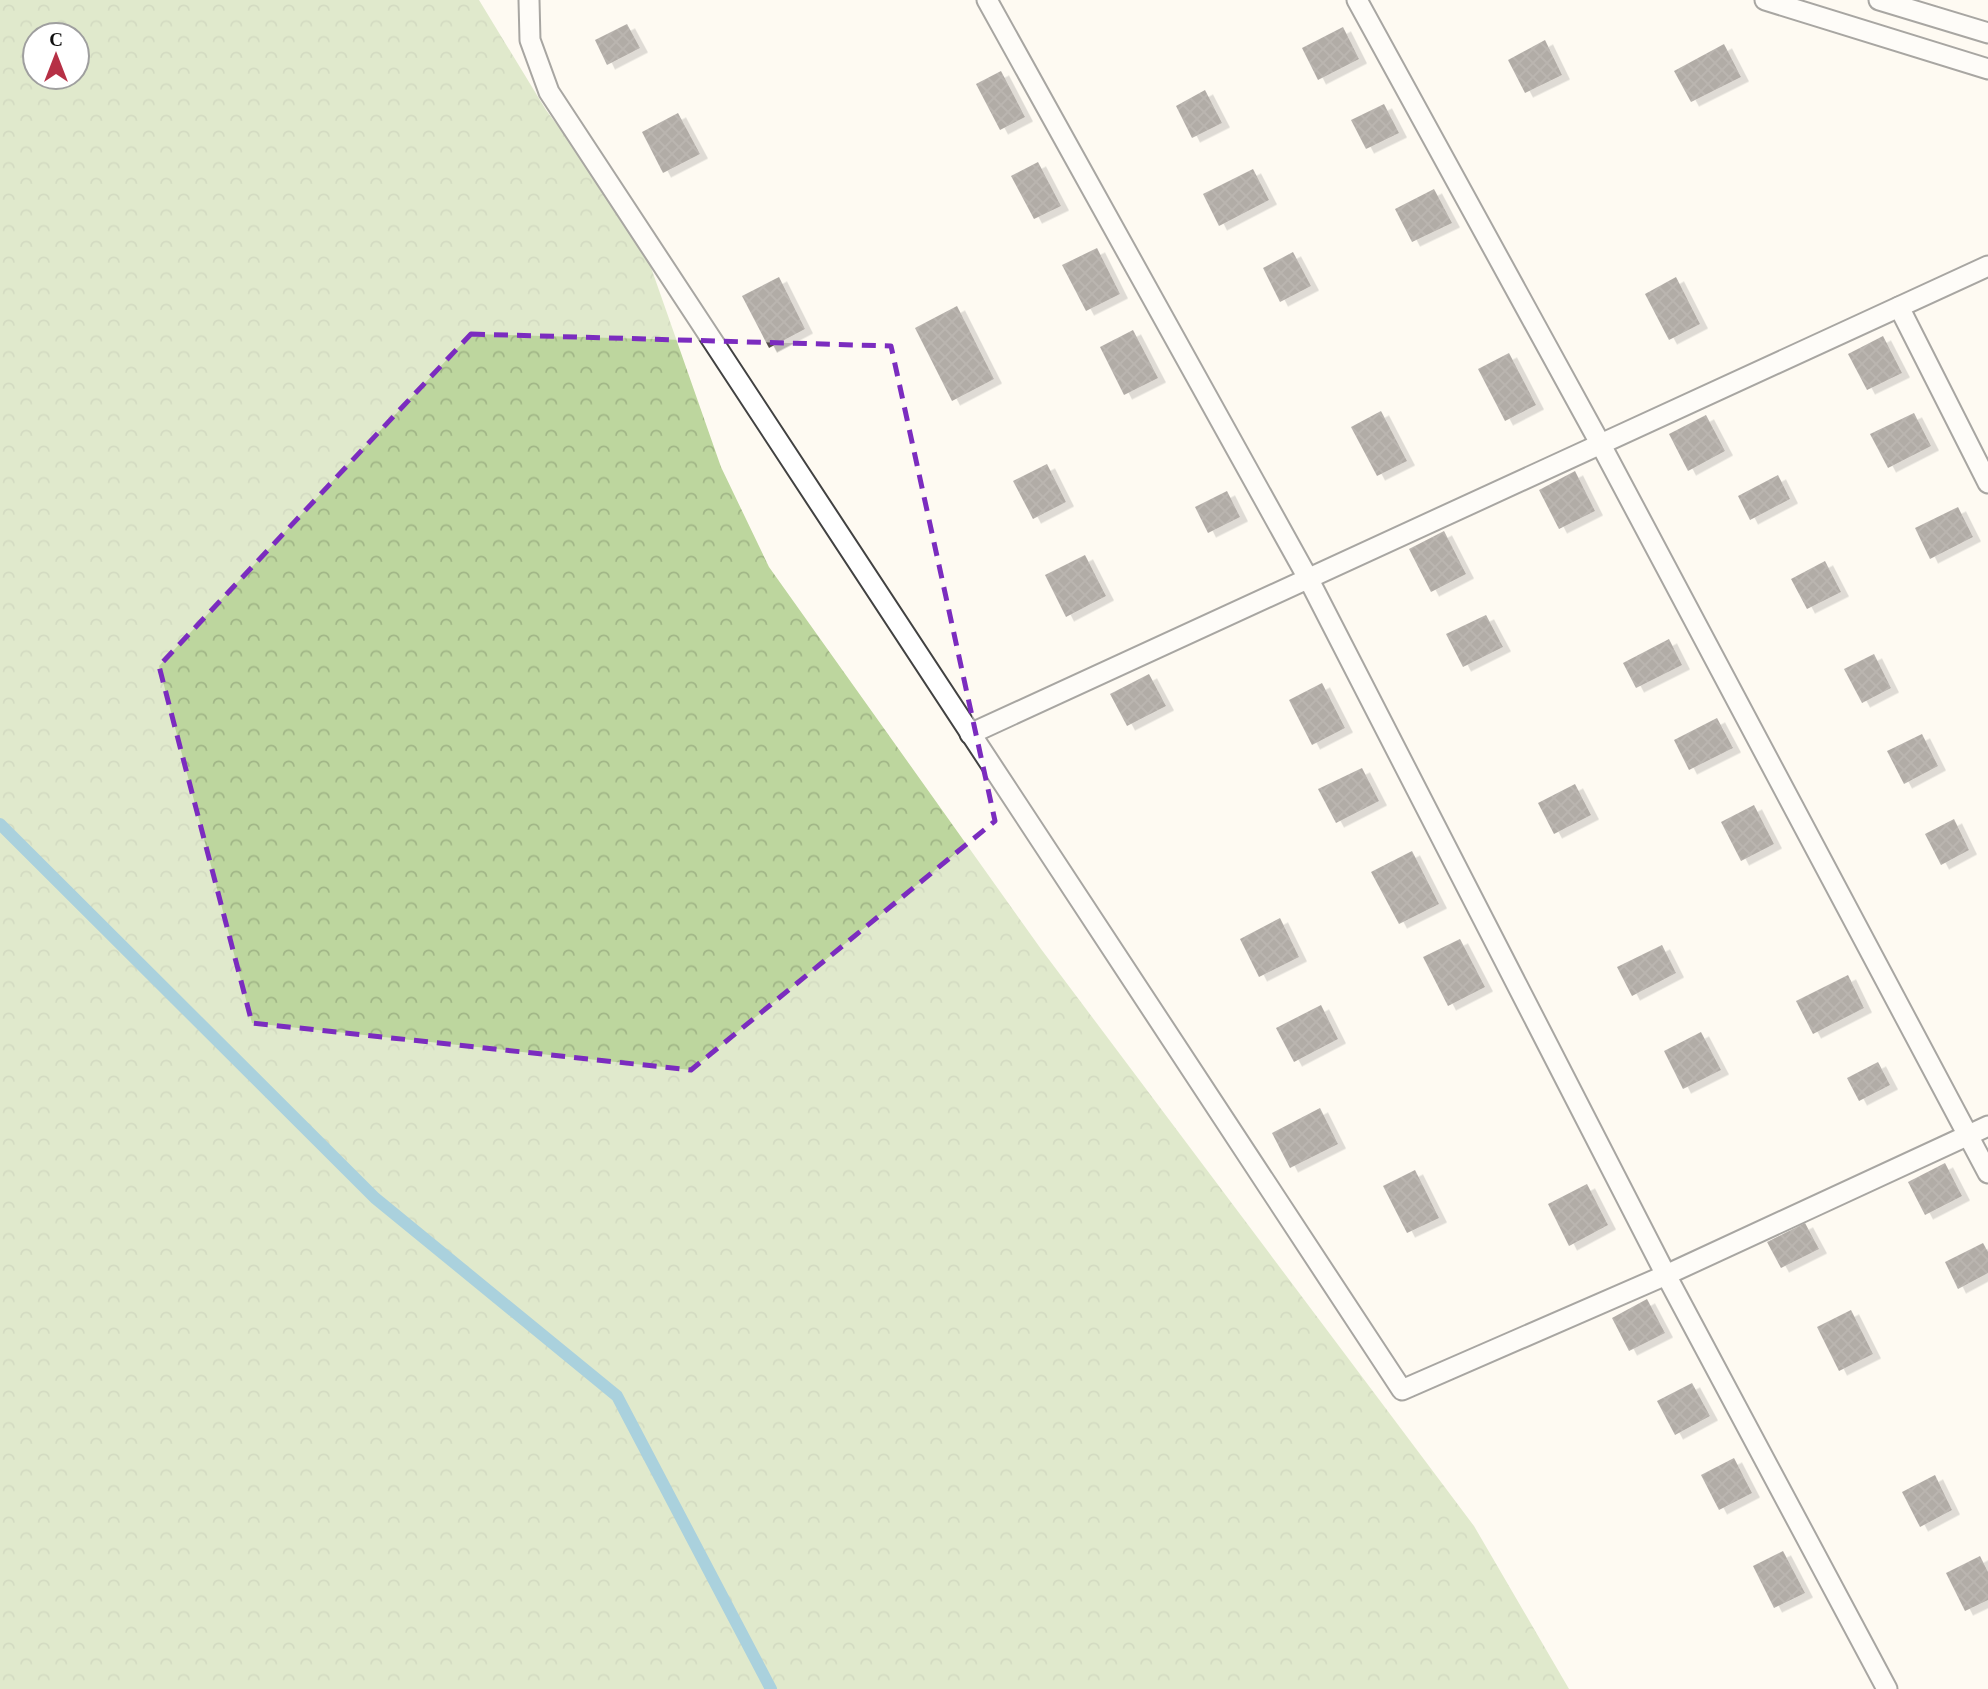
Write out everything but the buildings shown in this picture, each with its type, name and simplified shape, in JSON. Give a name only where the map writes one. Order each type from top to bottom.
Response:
[{"type":"lane","points":[[529,0],[530,40],[549,92],[1402,1390],[1666,1275],[1988,1126]]},
{"type":"lane","points":[[988,0],[1309,580],[1666,1275],[1887,1689]]},
{"type":"lane","points":[[1357,0],[1601,445],[1988,1173]]},
{"type":"lane","points":[[1765,0],[1988,69]]},
{"type":"lane","points":[[1880,0],[1988,33]]},
{"type":"lane","points":[[970,734],[1988,267]]},
{"type":"lane","points":[[1899,307],[1988,483]]},
{"type":"highlighted area","points":[[471,334],[891,346],[995,821],[691,1070],[252,1023],[159,666]]},
{"type":"green space","points":[[0,0],[479,0],[546,110],[640,236],[721,467],[769,567],[1041,949],[1474,1526],[1569,1689],[0,1689]]},
{"type":"waterway","points":[[0,824],[375,1198],[617,1396],[771,1689]]}]
